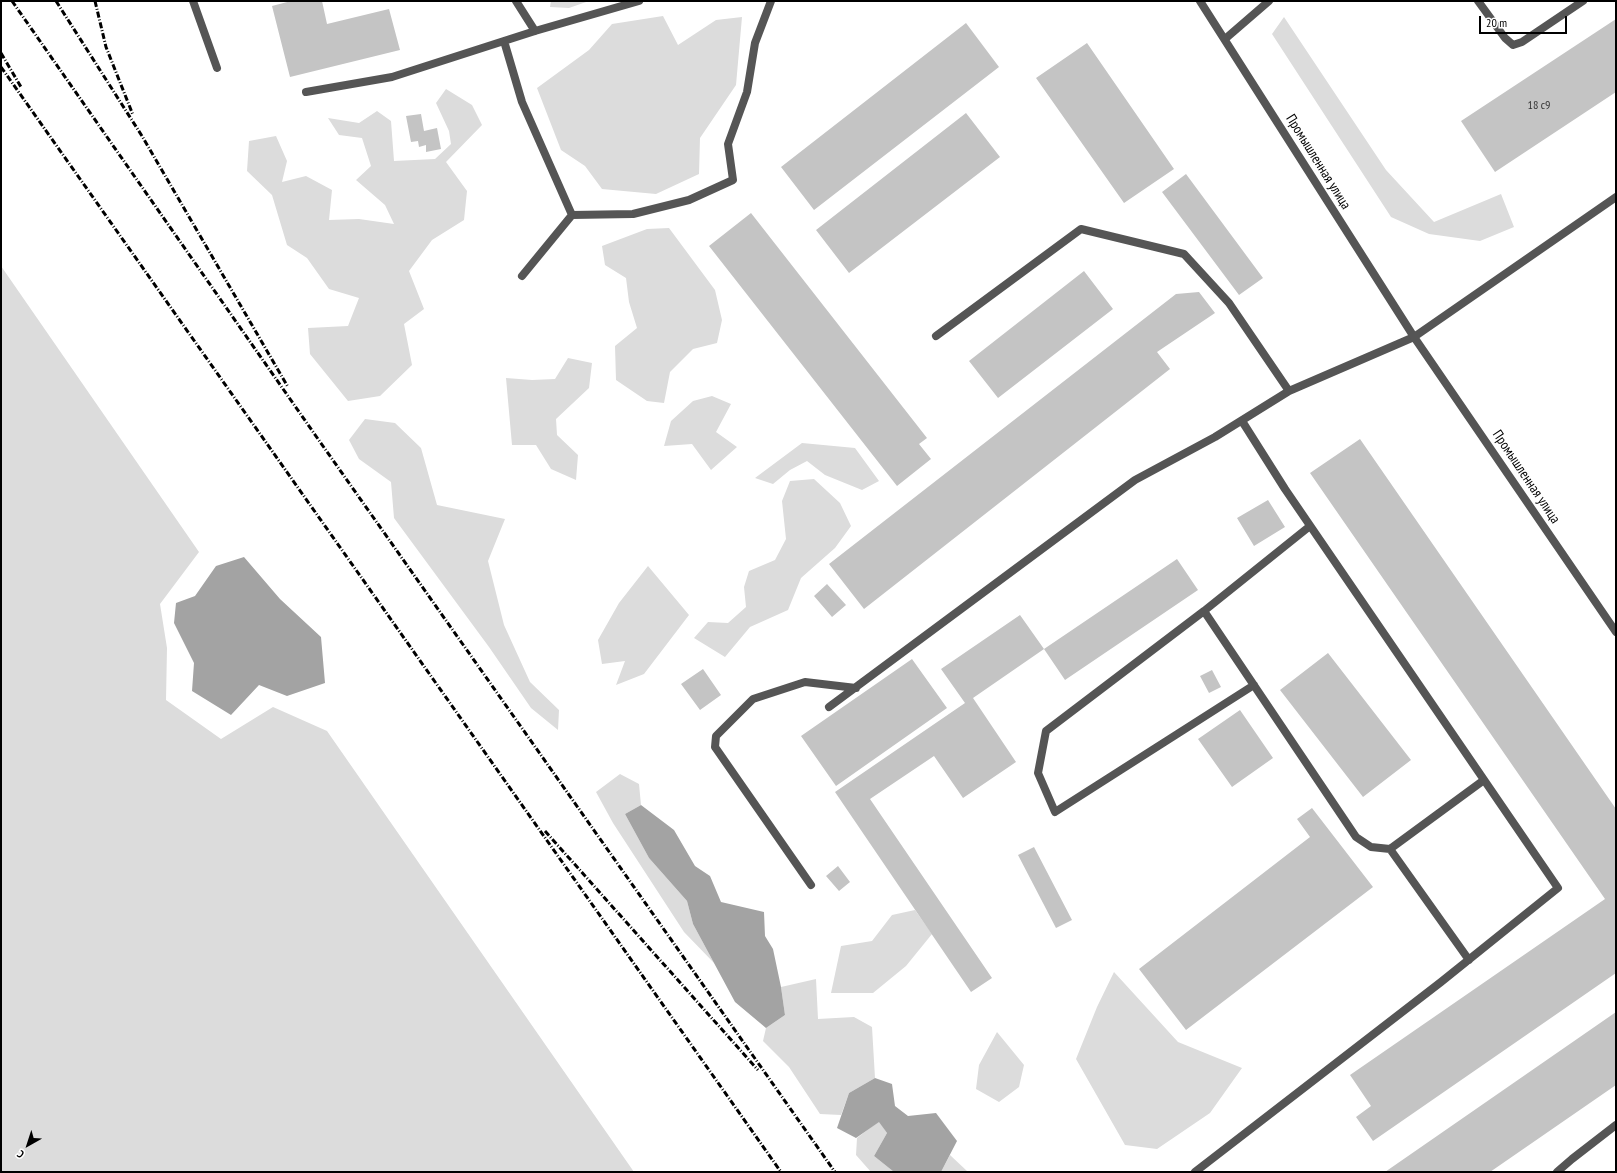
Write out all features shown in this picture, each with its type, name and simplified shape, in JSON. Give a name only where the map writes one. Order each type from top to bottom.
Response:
[{"type":"street","points":[[193,1],[217,68]]},
{"type":"street","points":[[516,1],[535,31]]},
{"type":"street","points":[[306,92],[392,77],[535,31],[639,1]]},
{"type":"street","points":[[572,214],[633,214],[689,200],[733,180],[728,144],[747,92],[755,42],[771,1]]},
{"type":"street","name":"Промышленная улица","points":[[1200,1],[1414,337],[1616,632]]},
{"type":"street","points":[[1224,39],[1269,1]]},
{"type":"street","points":[[1478,1],[1505,38],[1513,45],[1522,42],[1583,1]]},
{"type":"street","points":[[504,41],[522,102],[572,214]]},
{"type":"street","points":[[829,707],[1135,480],[1215,437],[1289,391],[1414,337],[1616,197]]},
{"type":"street","points":[[522,276],[572,214]]},
{"type":"street","points":[[936,336],[1081,228],[1184,254],[1229,303],[1289,391]]},
{"type":"street","points":[[1195,1172],[1469,960],[1558,888],[1285,489],[1242,420]]},
{"type":"street","points":[[1254,685],[1055,812],[1038,773],[1046,732],[1204,611],[1310,526]]},
{"type":"street","points":[[1204,611],[1356,837],[1371,847],[1390,849],[1484,780]]},
{"type":"street","points":[[811,884],[715,747],[716,736],[753,699],[805,682],[856,688]]},
{"type":"street","points":[[1390,849],[1469,960]]},
{"type":"street","points":[[1557,1172],[1616,1125]]},
{"type":"shaded area","points":[[551,1],[589,1],[569,8],[550,7]]},
{"type":"shaded area","points":[[663,16],[678,45],[716,20],[742,17],[736,85],[700,138],[699,174],[656,194],[602,189],[585,166],[561,150],[537,88],[589,50],[612,24]]},
{"type":"shaded area","points":[[1284,17],[1386,170],[1434,222],[1501,194],[1514,227],[1480,241],[1429,234],[1391,217],[1272,34]]},
{"type":"shaded area","points":[[446,89],[472,105],[482,125],[446,162],[467,191],[464,220],[432,240],[409,271],[424,309],[404,324],[412,365],[380,396],[348,401],[310,354],[308,328],[348,326],[359,298],[329,289],[307,258],[287,245],[272,195],[247,171],[249,141],[276,136],[287,161],[282,182],[306,176],[332,190],[329,220],[359,219],[394,224],[385,205],[356,180],[371,166],[362,138],[339,135],[328,118],[359,123],[377,111],[391,121],[394,161],[435,159],[451,144],[449,131],[436,103]]},
{"type":"shaded area","points":[[669,228],[715,290],[722,320],[717,343],[693,349],[670,372],[664,403],[647,401],[616,380],[615,346],[637,328],[629,302],[626,278],[605,265],[602,246],[647,229]]},
{"type":"shaded area","points":[[1,266],[199,552],[160,604],[167,648],[166,700],[221,739],[273,707],[327,731],[634,1172],[1,1172]]},
{"type":"shaded area","points":[[568,358],[592,363],[589,388],[556,419],[557,435],[578,455],[576,480],[551,469],[536,445],[512,445],[506,378],[532,380],[555,379]]},
{"type":"shaded area","points":[[712,396],[731,404],[716,432],[737,447],[711,470],[692,444],[664,446],[671,421],[693,401]]},
{"type":"shaded area","points":[[365,419],[395,423],[421,448],[437,505],[505,519],[488,561],[504,625],[530,682],[559,710],[558,730],[531,708],[489,647],[394,518],[391,482],[359,459],[349,440]]},
{"type":"shaded area","points":[[802,443],[855,448],[879,481],[862,490],[825,475],[807,461],[790,470],[773,484],[755,478]]},
{"type":"shaded area","points":[[814,479],[840,503],[851,526],[835,548],[801,578],[788,610],[750,627],[725,657],[694,638],[708,622],[728,623],[746,607],[744,587],[749,571],[775,560],[786,539],[782,501],[790,481]]},
{"type":"shaded area","points":[[244,557],[280,599],[321,637],[325,683],[287,696],[259,685],[231,715],[192,691],[194,663],[174,623],[176,603],[195,596],[216,566]]},
{"type":"shaded area","points":[[648,566],[689,615],[644,674],[616,685],[625,661],[602,664],[598,640],[619,603]]},
{"type":"shaded area","points":[[620,774],[639,784],[641,805],[625,814],[649,858],[687,901],[693,924],[714,963],[684,932],[613,823],[596,792]]},
{"type":"shaded area","points":[[641,805],[674,830],[695,866],[710,876],[721,902],[764,912],[765,936],[773,949],[785,1015],[766,1028],[735,1002],[693,924],[687,901],[649,858],[625,814]]},
{"type":"shaded area","points":[[915,910],[932,934],[906,966],[873,993],[831,993],[841,946],[872,941],[892,915]]},
{"type":"shaded area","points":[[1114,972],[1178,1042],[1242,1068],[1210,1113],[1157,1149],[1125,1145],[1076,1059],[1097,1007]]},
{"type":"shaded area","points":[[816,979],[818,1019],[854,1017],[872,1027],[875,1078],[849,1093],[841,1115],[820,1114],[789,1067],[763,1041],[766,1028],[785,1015],[781,987]]},
{"type":"shaded area","points":[[997,1032],[1024,1065],[1019,1087],[999,1102],[976,1089],[979,1065]]},
{"type":"shaded area","points":[[875,1078],[892,1084],[895,1106],[908,1116],[936,1113],[957,1141],[941,1172],[894,1172],[874,1156],[887,1133],[879,1122],[856,1138],[837,1128],[849,1093]]},
{"type":"shaded area","points":[[879,1121],[887,1133],[874,1156],[894,1172],[871,1172],[856,1155],[857,1138]]},
{"type":"shaded area","points":[[950,1155],[967,1171],[967,1172],[941,1172]]},
{"type":"building","points":[[291,1],[322,1],[327,24],[389,9],[400,50],[290,77],[272,6]]},
{"type":"building","points":[[1616,19],[1616,92],[1495,172],[1461,121]]},
{"type":"building","points":[[966,23],[999,67],[814,210],[781,167]]},
{"type":"building","points":[[1087,43],[1174,169],[1124,203],[1036,78]]},
{"type":"building","points":[[966,113],[1000,157],[849,273],[816,230]]},
{"type":"building","points":[[421,114],[424,131],[437,128],[441,149],[426,152],[426,145],[419,147],[418,141],[411,142],[406,116]]},
{"type":"building","points":[[1186,174],[1263,278],[1239,295],[1162,192]]},
{"type":"building","points":[[751,213],[927,438],[919,444],[931,459],[897,486],[709,246]]},
{"type":"building","points":[[1084,271],[1113,309],[998,398],[969,361]]},
{"type":"building","points":[[1199,292],[1215,313],[1157,352],[1170,369],[864,609],[829,564],[1176,294]]},
{"type":"building","points":[[1360,439],[1616,809],[1616,973],[1373,1141],[1356,1117],[1371,1106],[1350,1075],[1605,899],[1310,473]]},
{"type":"building","points":[[1268,500],[1285,527],[1254,546],[1237,518]]},
{"type":"building","points":[[1177,559],[1198,590],[1065,680],[1044,649]]},
{"type":"building","points":[[827,584],[846,605],[832,617],[814,596]]},
{"type":"building","points":[[1020,615],[1044,649],[973,698],[1016,762],[963,798],[934,756],[870,799],[992,978],[971,992],[835,792],[965,703],[941,669]]},
{"type":"building","points":[[1328,653],[1411,760],[1363,797],[1280,690]]},
{"type":"building","points":[[912,659],[947,708],[836,786],[801,736]]},
{"type":"building","points":[[703,669],[721,695],[700,710],[681,684]]},
{"type":"building","points":[[1212,670],[1221,687],[1209,693],[1200,676]]},
{"type":"building","points":[[1240,710],[1273,758],[1232,787],[1198,739]]},
{"type":"building","points":[[1312,808],[1373,887],[1186,1030],[1139,969],[1310,837],[1297,819]]},
{"type":"building","points":[[1034,847],[1072,920],[1056,928],[1018,855]]},
{"type":"building","points":[[838,866],[850,882],[839,891],[826,876]]},
{"type":"building","points":[[1616,1012],[1616,1085],[1490,1172],[1385,1172]]},
{"type":"railway","points":[[12,1],[318,439],[835,1172]]},
{"type":"railway","points":[[56,1],[142,136],[288,387]]},
{"type":"railway","points":[[95,1],[106,47],[133,115]]},
{"type":"railway","points":[[1,53],[21,87]]},
{"type":"railway","points":[[1,67],[781,1172]]},
{"type":"railway","points":[[545,831],[758,1070]]}]
